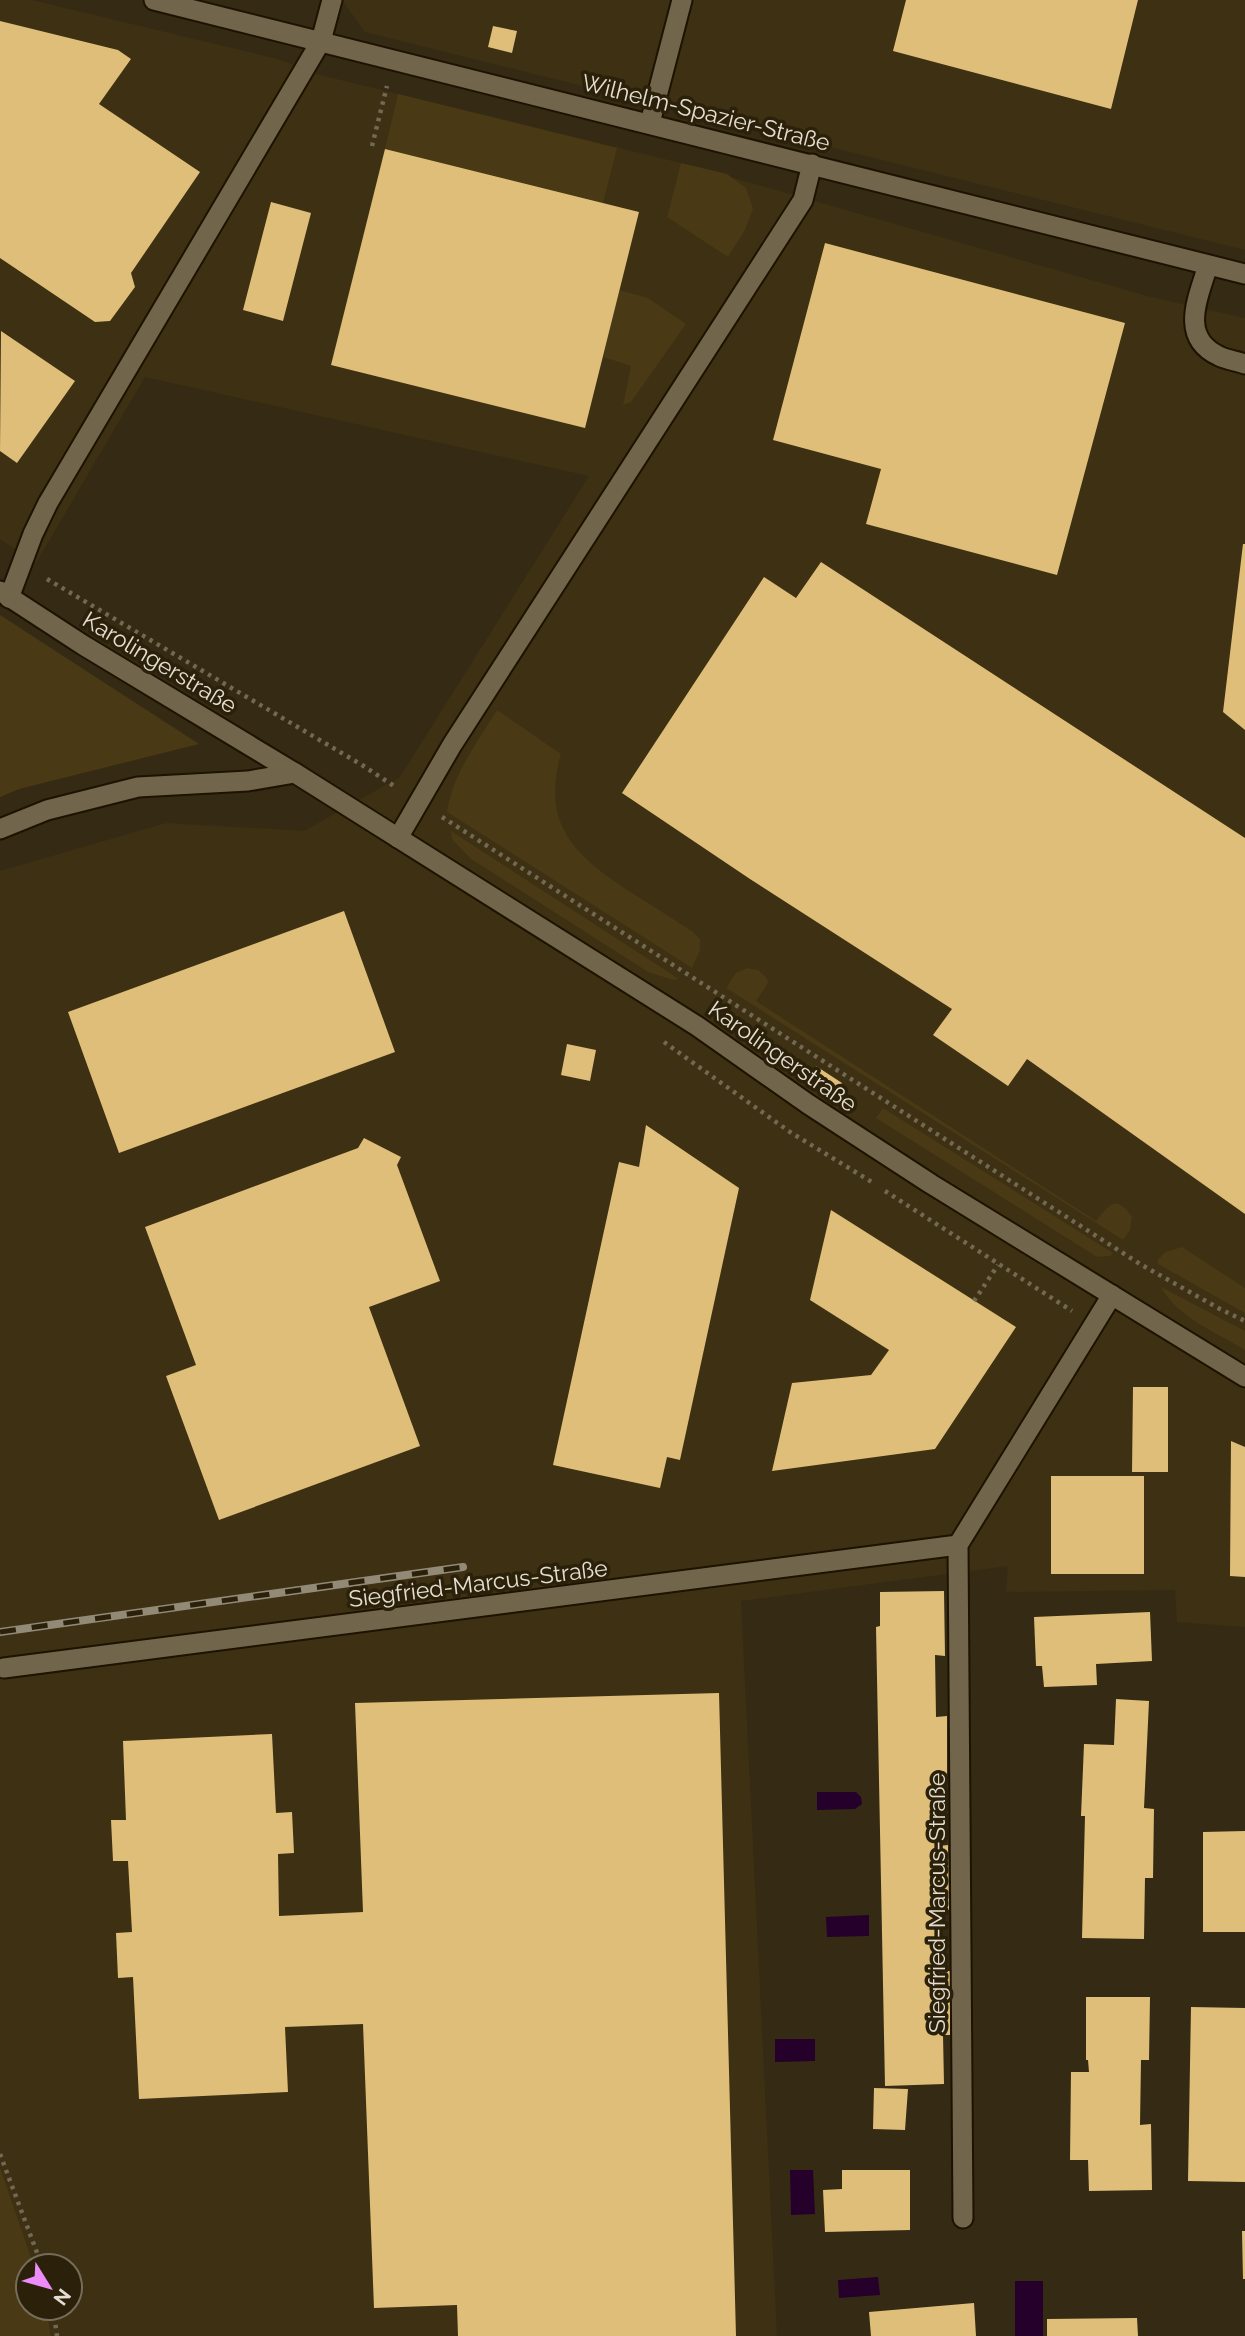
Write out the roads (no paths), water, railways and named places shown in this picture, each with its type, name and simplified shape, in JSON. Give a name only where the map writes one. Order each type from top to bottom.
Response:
[{"type":"street","name":"Wilhelm-Spazier-Straße","points":[[154,0],[1245,274]]},
{"type":"street","points":[[5,594],[23,565],[33,534],[48,503],[321,41],[332,0]]},
{"type":"street","points":[[650,123],[682,0]]},
{"type":"street","points":[[398,838],[452,745],[803,200],[812,164]]},
{"type":"street","points":[[1208,265],[1193,318],[1197,338],[1218,356],[1245,363]]},
{"type":"street","name":"Karolingerstraße","points":[[5,594],[697,1026],[808,1104],[931,1184],[1245,1377]]},
{"type":"street","points":[[0,829],[47,810],[138,787],[247,780],[295,773]]},
{"type":"street","points":[[958,1545],[1112,1296]]},
{"type":"street","name":"Siegfried-Marcus-Straße","points":[[4,1668],[958,1545],[963,2218]]},
{"type":"railway","points":[[0,1632],[463,1567]]}]
